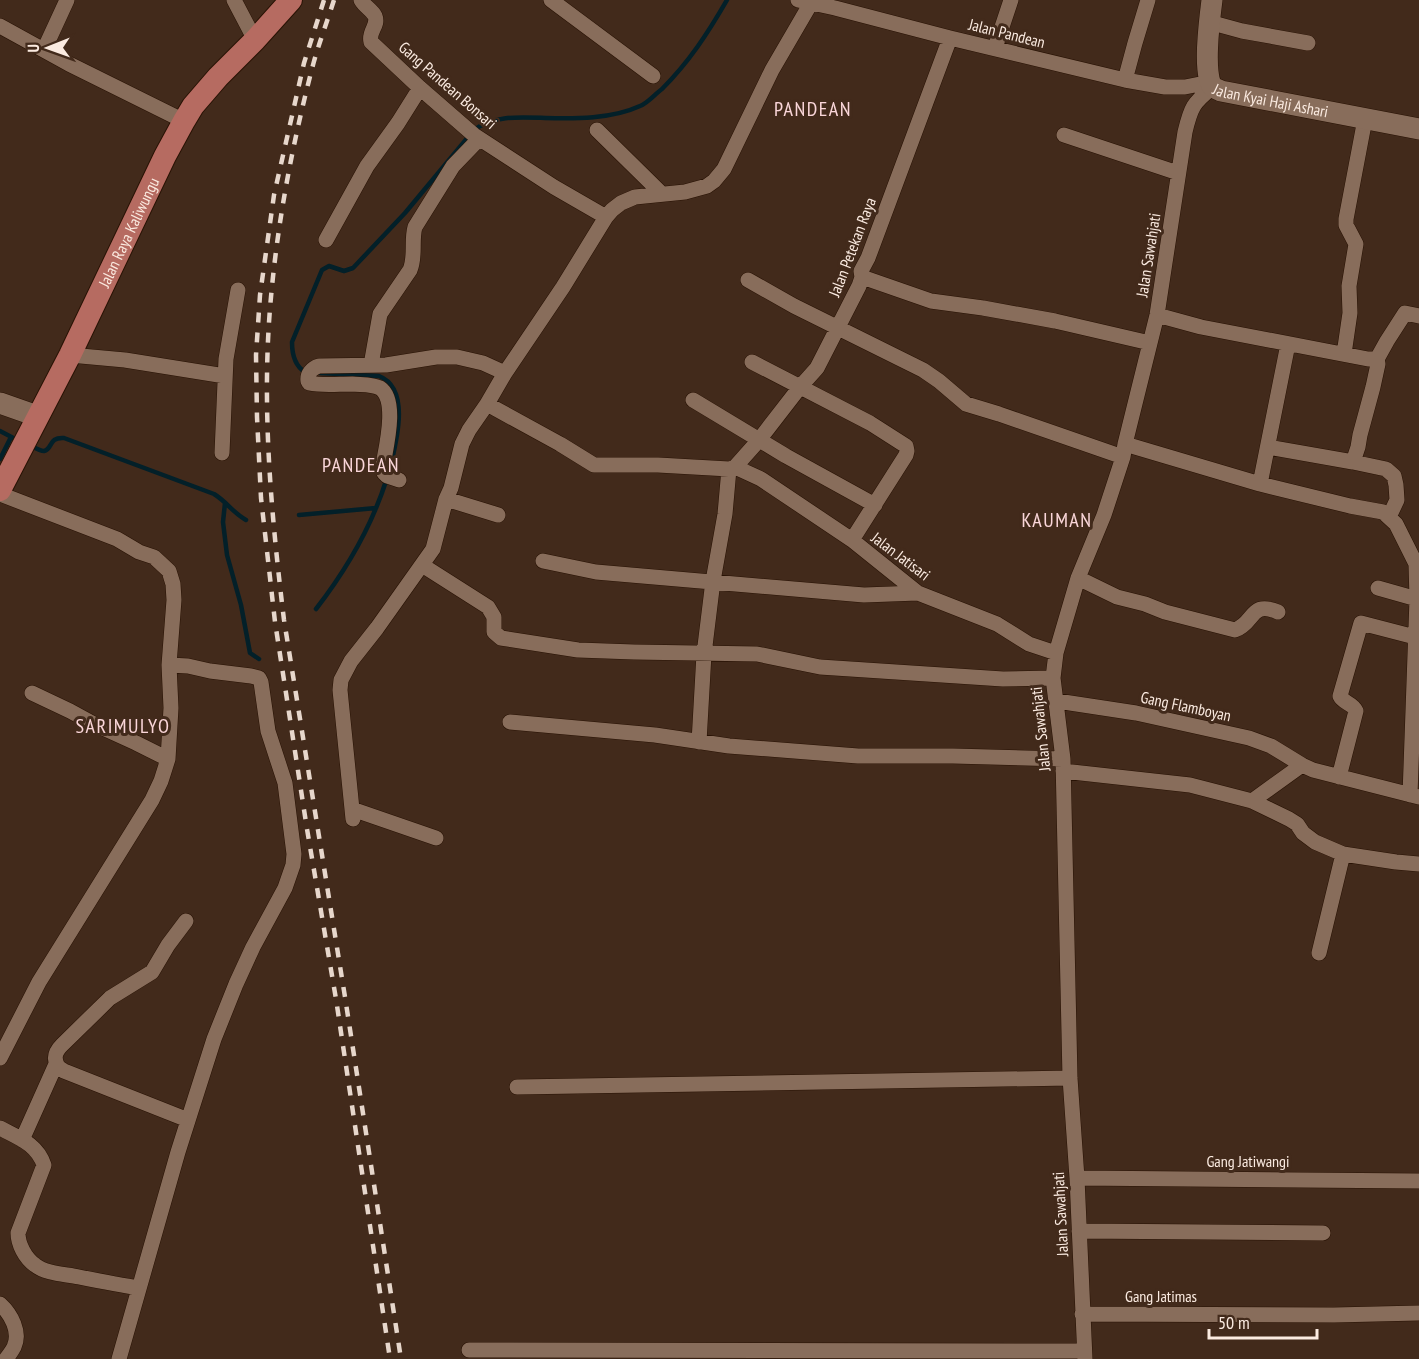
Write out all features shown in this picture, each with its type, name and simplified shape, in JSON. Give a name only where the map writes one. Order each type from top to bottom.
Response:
[{"type":"main road","name":"Jalan Raya Kaliwungu","points":[[0,492],[70,355],[184,121],[193,106],[218,76],[291,0]]},
{"type":"main road","name":"Jalan Kyai Haji Ashari","points":[[1212,0],[1207,69],[1211,85],[1221,91],[1419,129]]},
{"type":"main road","points":[[0,403],[29,432]]},
{"type":"street","points":[[44,50],[67,0]]},
{"type":"street","points":[[234,0],[255,39]]},
{"type":"street","name":"Gang Pandean Bonsari","points":[[361,0],[376,19],[370,36],[371,42],[420,88],[473,134],[554,188],[606,218]]},
{"type":"street","points":[[551,0],[653,76]]},
{"type":"street","points":[[995,48],[1011,0]]},
{"type":"street","points":[[1125,80],[1148,0]]},
{"type":"street","points":[[436,838],[352,814],[340,690],[341,680],[351,661],[433,549],[462,444],[469,430],[606,218],[621,203],[635,197],[685,192],[707,186],[714,181],[724,169],[805,1]]},
{"type":"street","name":"Jalan Pandean","points":[[805,1],[836,4],[950,38],[1125,80],[1165,87],[1211,85]]},
{"type":"street","points":[[1209,22],[1242,31],[1308,42]]},
{"type":"street","points":[[0,26],[79,70],[184,121]]},
{"type":"street","name":"Jalan Petekan Raya","points":[[732,468],[759,440],[800,387],[818,368],[859,286],[861,271],[868,258],[950,38]]},
{"type":"street","name":"Jalan Sawahjati","points":[[1084,1355],[1077,1178],[1070,1078],[1063,765],[1053,678],[1056,653],[1078,578],[1104,515],[1124,450],[1157,315],[1178,172],[1189,116],[1197,101],[1211,85]]},
{"type":"street","points":[[326,240],[367,166],[420,88]]},
{"type":"street","points":[[1344,354],[1350,313],[1349,286],[1356,244],[1346,225],[1346,219],[1365,119]]},
{"type":"street","points":[[597,130],[662,194]]},
{"type":"street","points":[[371,365],[380,314],[413,263],[412,236],[415,226],[473,134]]},
{"type":"street","points":[[1065,135],[1178,172]]},
{"type":"street","points":[[862,276],[931,301],[1055,321],[1150,343]]},
{"type":"street","points":[[748,280],[794,306],[923,370],[966,404],[1124,450],[1383,512],[1402,533],[1416,564],[1414,796]]},
{"type":"street","points":[[222,453],[226,358],[238,290]]},
{"type":"street","points":[[1353,462],[1373,387],[1377,359],[1405,313],[1419,316]]},
{"type":"street","points":[[1157,315],[1201,327],[1377,359]]},
{"type":"street","points":[[1260,484],[1288,344]]},
{"type":"street","points":[[70,355],[125,360],[225,376]]},
{"type":"street","points":[[392,477],[383,465],[390,416],[386,394],[378,387],[365,385],[309,383],[310,372],[319,366],[371,365],[436,357],[457,357],[483,363],[506,373]]},
{"type":"street","points":[[752,362],[860,418],[906,446],[908,451],[906,455],[852,540]]},
{"type":"street","points":[[693,400],[875,505]]},
{"type":"street","points":[[487,404],[594,465],[732,468],[713,581],[704,654],[699,742]]},
{"type":"street","points":[[1268,447],[1386,469],[1394,476],[1397,500],[1389,517]]},
{"type":"street","name":"Jalan Jatisari","points":[[732,468],[761,479],[852,540],[918,593],[997,624],[1029,644],[1056,653]]},
{"type":"street","points":[[0,492],[117,539],[139,552],[154,557],[170,571],[174,600],[169,665],[171,708],[168,759],[161,781],[153,800],[39,982],[0,1058]]},
{"type":"street","points":[[446,499],[498,514]]},
{"type":"street","points":[[543,561],[596,572],[864,595],[918,593]]},
{"type":"street","points":[[422,565],[488,607],[494,617],[494,632],[501,638],[578,650],[758,654],[820,667],[1003,679],[1053,678]]},
{"type":"street","points":[[1078,578],[1117,597],[1236,630],[1244,626],[1254,611],[1258,609],[1271,609],[1278,612]]},
{"type":"street","points":[[1378,588],[1417,599]]},
{"type":"street","points":[[1339,777],[1356,711],[1353,706],[1341,699],[1340,694],[1361,623],[1415,637]]},
{"type":"street","points":[[119,1359],[188,1120],[214,1039],[253,947],[285,888],[293,865],[294,854],[285,783],[268,731],[259,678],[169,665]]},
{"type":"street","points":[[32,693],[168,759]]},
{"type":"street","name":"Gang Flamboyan","points":[[1057,701],[1137,713],[1249,738],[1271,746],[1313,770],[1414,796]]},
{"type":"street","points":[[510,722],[655,735],[729,746],[858,756],[953,756],[1063,765],[1190,785],[1252,801],[1297,824],[1303,833],[1315,842],[1343,854],[1419,864]]},
{"type":"street","points":[[1252,801],[1302,765]]},
{"type":"street","points":[[1319,953],[1343,854]]},
{"type":"street","points":[[22,1140],[56,1064],[56,1051],[110,998],[152,972],[186,921]]},
{"type":"street","points":[[56,1064],[64,1071],[188,1120]]},
{"type":"street","points":[[517,1087],[1070,1078]]},
{"type":"street","points":[[0,1128],[34,1147],[44,1165],[18,1233],[22,1249],[30,1261],[36,1266],[54,1272],[139,1288]]},
{"type":"street","name":"Gang Jatiwangi","points":[[1077,1178],[1419,1181]]},
{"type":"street","points":[[1079,1231],[1323,1233]]},
{"type":"street","points":[[0,1304],[13,1321],[17,1332],[14,1348],[7,1358]]},
{"type":"street","name":"Gang Jatimas","points":[[1082,1314],[1419,1313]]},
{"type":"street","points":[[469,1350],[1084,1355]]},
{"type":"waterway","points":[[305,372],[295,359],[292,342],[322,270],[329,266],[344,271],[353,268],[405,213],[474,130],[499,119],[593,117],[618,114],[643,105],[681,68],[705,36],[727,0]]},
{"type":"waterway","points":[[320,373],[379,376],[389,382],[395,391],[399,415],[391,464]]},
{"type":"waterway","points":[[0,431],[19,441]]},
{"type":"waterway","points":[[0,459],[11,437]]},
{"type":"waterway","points":[[29,445],[44,451],[55,439],[64,438],[214,494],[246,520]]},
{"type":"waterway","points":[[316,609],[358,546],[387,478]]},
{"type":"waterway","points":[[225,503],[223,522],[227,555],[241,605],[250,653],[259,659]]},
{"type":"waterway","points":[[299,515],[376,508]]},
{"type":"railway","points":[[324,0],[304,63],[274,195],[260,295],[256,355],[257,417],[261,498],[275,622],[336,999],[390,1359]]},
{"type":"railway","points":[[334,0],[315,57],[287,180],[271,297],[267,418],[275,539],[284,620],[401,1359]]},
{"type":"district","name":"PANDEAN","points":[[813,109]]},
{"type":"district","name":"PANDEAN","points":[[361,465]]},
{"type":"district","name":"KAUMAN","points":[[1057,520]]},
{"type":"district","name":"SARIMULYO","points":[[123,726]]}]
